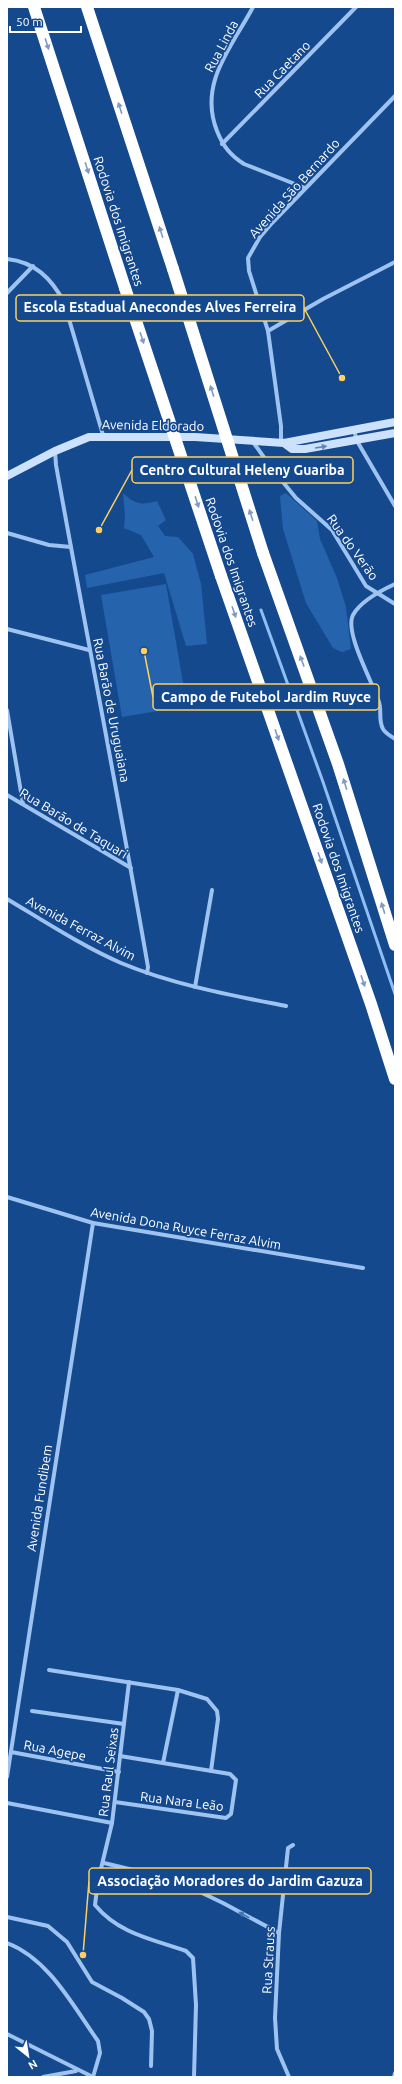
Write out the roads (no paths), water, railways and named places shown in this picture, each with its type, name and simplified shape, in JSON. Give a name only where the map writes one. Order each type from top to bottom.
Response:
[{"type":"highway","name":"Rodovia dos Imigrantes","points":[[34,7],[222,576],[371,1004],[395,1079]]},
{"type":"highway","points":[[87,7],[173,269],[263,552],[338,764],[395,945]]},
{"type":"main road","name":"Avenida Eldorado","points":[[7,476],[55,451],[83,439],[103,435],[195,437],[282,443],[395,422]]},
{"type":"main road","name":"Avenida Eldorado","points":[[282,443],[292,449],[299,450],[357,441],[395,433]]},
{"type":"street","name":"Rua Linda","points":[[253,7],[222,61],[212,88],[212,114],[222,144],[235,159],[304,188]]},
{"type":"street","name":"Rua Caetano","points":[[222,144],[356,7]]},
{"type":"street","name":"Avenida São Bernardo","points":[[282,443],[268,331],[249,271],[248,258],[260,237],[304,188],[395,96]]},
{"type":"street","points":[[7,260],[33,266],[44,274],[64,302],[103,435]]},
{"type":"street","points":[[268,331],[323,299],[395,262]]},
{"type":"street","points":[[7,293],[33,266]]},
{"type":"street","points":[[354,430],[357,441],[395,506]]},
{"type":"street","name":"Rua do Verão","points":[[253,442],[272,470],[296,498],[332,530],[366,586],[378,592],[395,604]]},
{"type":"street","name":"Rua Barão de Uruguaiana","points":[[55,451],[71,548],[131,868],[148,966],[147,973]]},
{"type":"street","points":[[7,533],[49,545],[71,548]]},
{"type":"street","points":[[395,584],[378,592],[354,614],[352,631],[360,656],[369,673],[379,701],[379,716],[383,729],[395,739]]},
{"type":"street","points":[[7,629],[90,650]]},
{"type":"street","points":[[7,710],[23,804]]},
{"type":"street","name":"Rua Barão de Taquari","points":[[7,795],[131,868]]},
{"type":"street","points":[[195,987],[212,890]]},
{"type":"street","name":"Avenida Ferraz Alvim","points":[[7,899],[92,948],[147,973],[195,987],[286,1006]]},
{"type":"street","name":"Avenida Dona Ruyce Ferraz Alvim","points":[[7,1197],[93,1223],[363,1268]]},
{"type":"street","name":"Avenida Fundibem","points":[[7,1777],[93,1223]]},
{"type":"street","points":[[49,1670],[178,1690],[207,1700],[217,1711],[218,1719],[211,1771],[120,1756]]},
{"type":"street","name":"Rua Raul Seixas","points":[[129,1682],[112,1823],[104,1863],[98,1881],[95,1905],[103,1915],[125,1931],[186,1951],[193,1958],[196,2005],[194,2077]]},
{"type":"street","points":[[163,1763],[178,1690]]},
{"type":"street","points":[[32,1711],[124,1724]]},
{"type":"street","name":"Rua Agepe","points":[[11,1752],[119,1772]]},
{"type":"street","name":"Rua Nara Leão","points":[[115,1802],[228,1817],[231,1814],[235,1777],[230,1774],[211,1771]]},
{"type":"street","points":[[7,1803],[112,1823]]},
{"type":"street","name":"Rua Strauss","points":[[289,2077],[277,2049],[275,2030],[279,1933],[288,1848],[293,1845]]},
{"type":"street","points":[[104,1863],[175,1880],[223,1903],[279,1933]]},
{"type":"street","points":[[7,1917],[48,1926],[67,1942],[92,1982],[144,2012],[149,2019],[152,2031],[151,2066]]},
{"type":"street","points":[[7,1943],[20,1948],[54,1979],[98,2041],[100,2053],[93,2077],[78,2071],[7,2034]]},
{"type":"street","points":[[43,2077],[78,2071]]},
{"type":"street","points":[[394,2077],[395,2072]]},
{"type":"waterway","points":[[261,610],[323,782],[395,994]]},
{"type":"place","name":"Escola Estadual Anecondes Alves Ferreira","points":[[342,378]]},
{"type":"place","name":"Centro Cultural Heleny Guariba","points":[[99,530]]},
{"type":"place","name":"Campo de Futebol Jardim Ruyce","points":[[144,651]]},
{"type":"place","name":"Associação Moradores do Jardim Gazuza","points":[[83,1955]]}]
